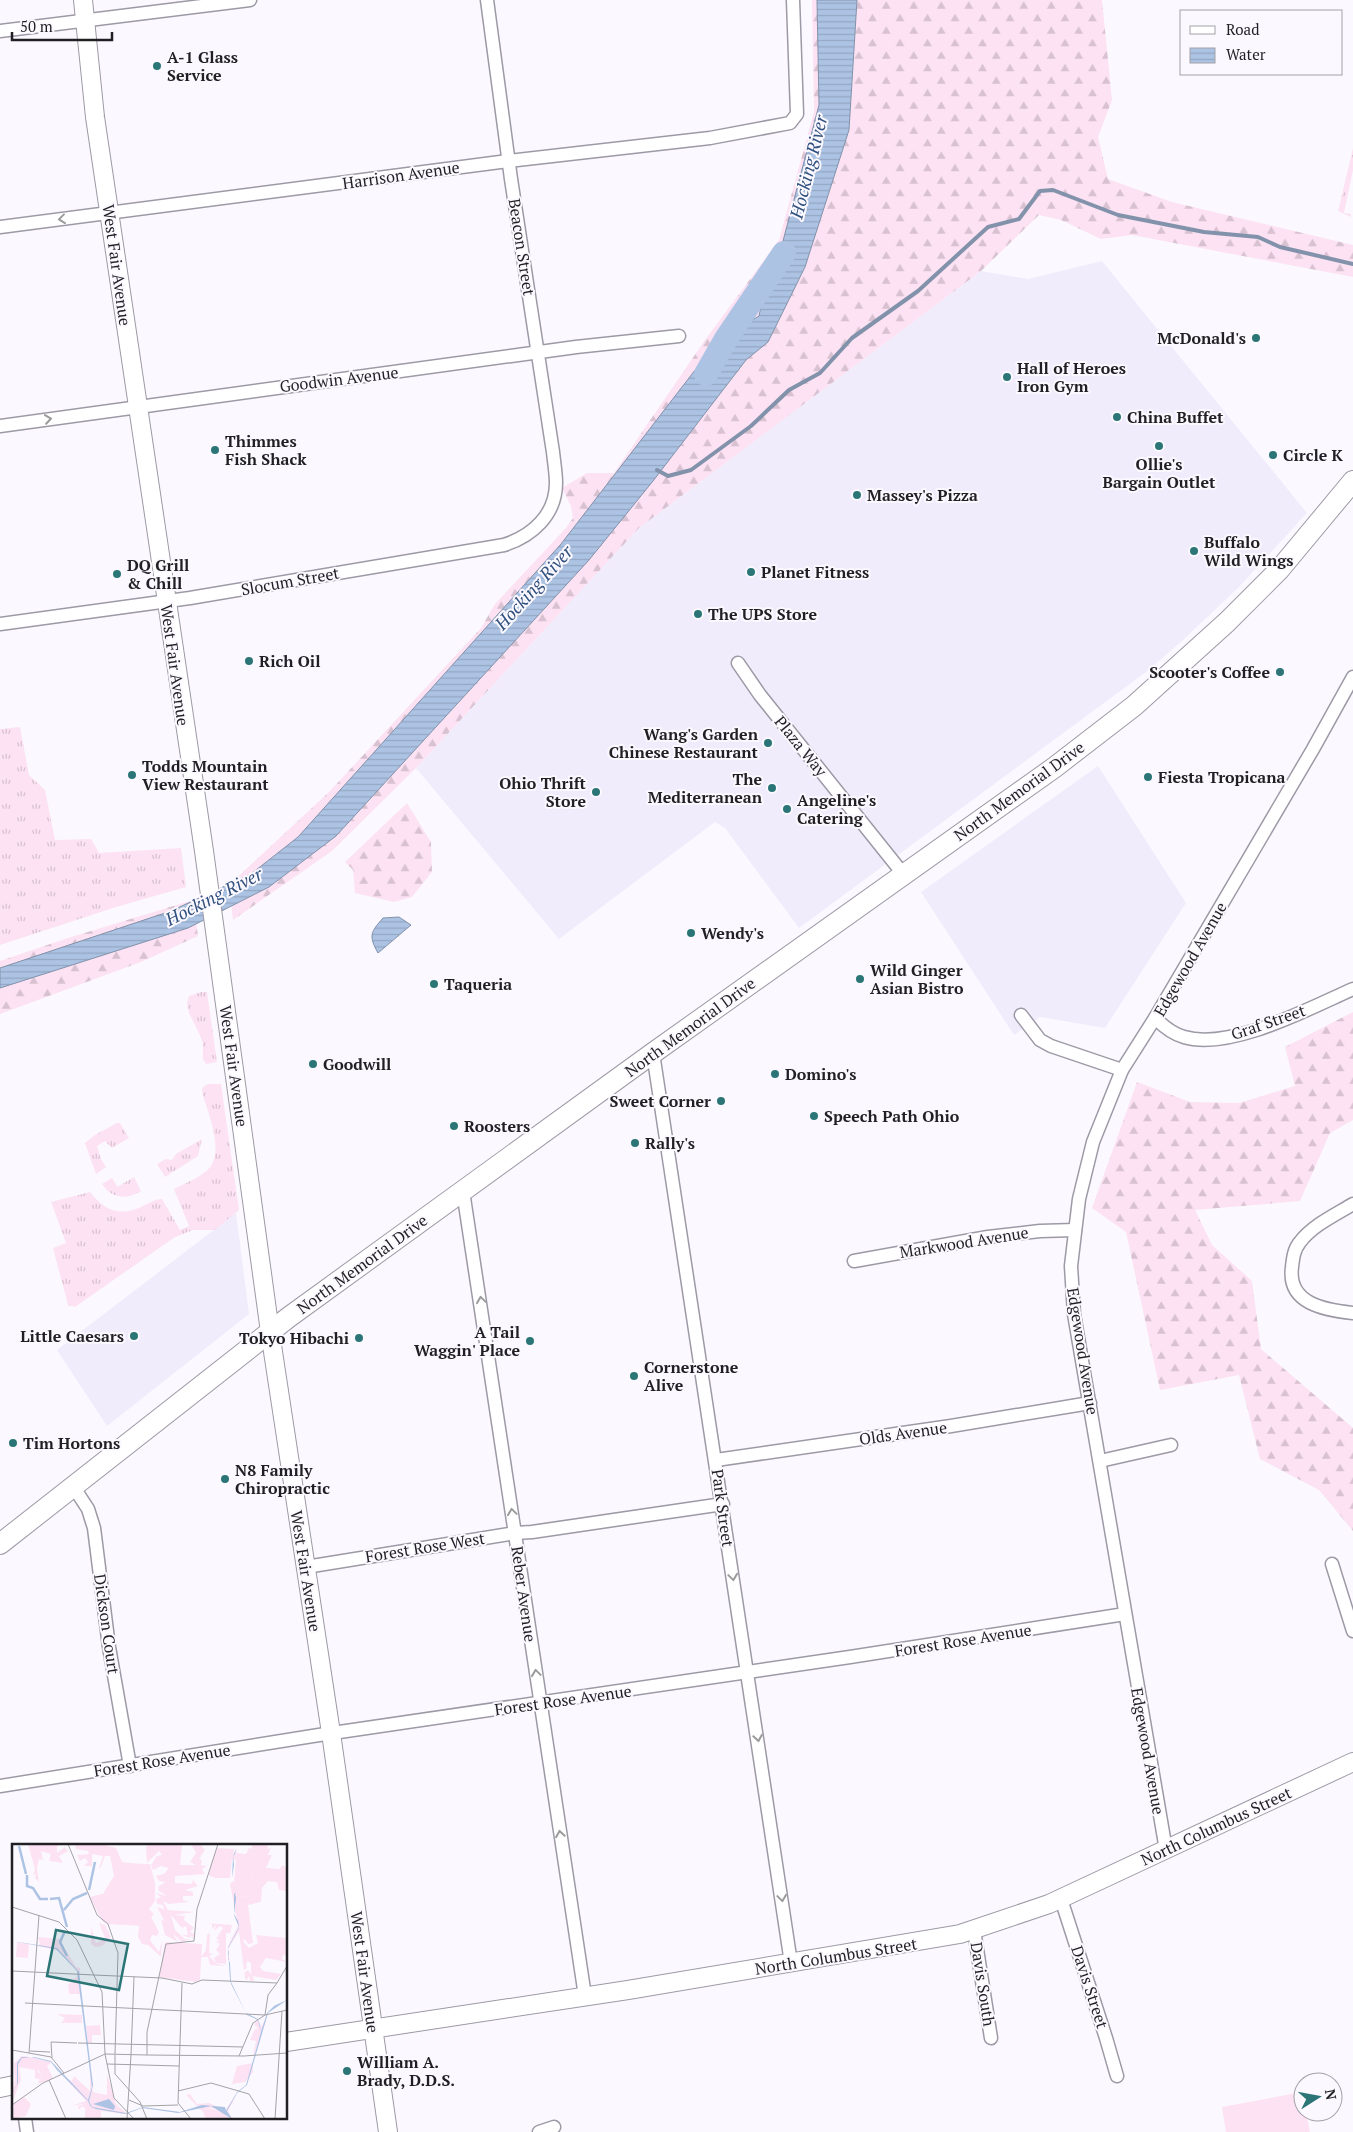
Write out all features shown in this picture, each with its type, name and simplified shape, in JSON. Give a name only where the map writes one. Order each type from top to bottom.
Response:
[{"type":"main road","name":"West Fair Avenue","points":[[83,0],[95,117],[208,884],[270,1332],[331,1733],[388,2132]]},
{"type":"main road","name":"North Memorial Drive","points":[[0,1544],[270,1332],[654,1053],[1055,767],[1134,706],[1178,669],[1279,570],[1353,481]]},
{"type":"main road","name":"North Columbus Street","points":[[288,2042],[936,1940],[1027,1913],[1061,1899],[1353,1762]]},
{"type":"street","points":[[0,31],[250,0]]},
{"type":"street","name":"Beacon Street","points":[[487,0],[508,161],[547,408],[556,483],[555,494]]},
{"type":"street","name":"Harrison Avenue","points":[[0,227],[508,161],[710,138],[790,123],[797,114],[793,0]]},
{"type":"street","name":"Goodwin Avenue","points":[[0,426],[248,390],[678,336]]},
{"type":"street","name":"Slocum Street","points":[[0,624],[166,602],[504,545],[522,538],[539,525],[546,516],[555,494]]},
{"type":"street","name":"Plaza Way","points":[[738,663],[760,695],[904,875]]},
{"type":"street","name":"Edgewood Avenue","points":[[1166,1850],[1072,1294],[1071,1266],[1078,1199],[1093,1142],[1122,1070],[1348,698],[1353,677]]},
{"type":"street","name":"Graf Street","points":[[1155,1018],[1182,1037],[1198,1040],[1227,1037],[1246,1033],[1353,990]]},
{"type":"street","points":[[1021,1015],[1040,1040],[1051,1046],[1122,1070]]},
{"type":"street","name":"Park Street","points":[[654,1053],[791,1964]]},
{"type":"street","name":"Reber Avenue","points":[[463,1191],[585,1996]]},
{"type":"street","points":[[1353,1204],[1314,1228],[1301,1240],[1293,1257],[1290,1276],[1298,1294],[1315,1306],[1353,1313]]},
{"type":"street","name":"Markwood Avenue","points":[[854,1261],[988,1237],[1040,1231],[1075,1230]]},
{"type":"street","name":"Olds Avenue","points":[[716,1460],[951,1426],[1090,1403]]},
{"type":"street","points":[[1100,1461],[1171,1445]]},
{"type":"street","name":"Dickson Court","points":[[73,1486],[88,1509],[94,1528],[110,1647],[130,1766]]},
{"type":"street","name":"Forest Rose West","points":[[306,1566],[515,1533],[723,1504]]},
{"type":"street","points":[[1332,1564],[1353,1631]]},
{"type":"street","name":"Forest Rose Avenue","points":[[0,1786],[331,1733],[1126,1614]]},
{"type":"street","name":"Davis Street","points":[[1061,1899],[1117,2076]]},
{"type":"street","name":"Davis South","points":[[974,1930],[991,2038]]},
{"type":"street","points":[[539,2132],[554,2127]]},
{"type":"shaded area","points":[[1102,261],[1307,513],[1238,588],[1146,672],[799,928],[725,828],[715,822],[559,939],[416,768],[639,528],[981,271],[1028,279]]},
{"type":"shaded area","points":[[1098,766],[1186,903],[1105,1028],[1040,1017],[1014,1035],[921,892]]},
{"type":"shaded area","points":[[236,1213],[249,1314],[107,1426],[57,1350]]},
{"type":"green space","points":[[812,0],[1102,0],[1112,100],[1098,137],[1108,179],[1172,202],[1353,245],[1353,277],[1132,235],[1101,239],[1061,220],[1039,215],[981,271],[639,528],[416,768],[332,851],[233,920],[229,885],[330,791],[481,628],[495,604],[565,529],[573,518],[571,506],[562,488],[587,473],[614,473],[705,340],[779,240],[814,112]]},
{"type":"green space","points":[[1353,148],[1353,170],[1344,213],[1351,214],[1351,217],[1338,211]]},
{"type":"green space","points":[[20,727],[29,775],[45,790],[55,840],[91,839],[99,853],[181,848],[186,887],[116,907],[0,945],[0,729]]},
{"type":"green space","points":[[407,803],[431,842],[432,872],[412,897],[394,902],[355,893],[353,870],[345,862]]},
{"type":"green space","points":[[193,900],[198,936],[141,962],[0,1014],[0,961]]},
{"type":"green space","points":[[207,992],[217,1062],[206,1064],[203,1059],[203,1044],[189,1013],[187,1003],[189,996]]},
{"type":"green space","points":[[1353,1012],[1353,1120],[1330,1133],[1300,1201],[1195,1210],[1212,1245],[1252,1281],[1261,1349],[1353,1428],[1353,1531],[1319,1490],[1260,1459],[1239,1375],[1160,1390],[1126,1232],[1092,1208],[1137,1082],[1190,1102],[1239,1103],[1295,1086],[1285,1047]]},
{"type":"green space","points":[[208,1084],[221,1084],[239,1210],[215,1230],[193,1230],[175,1237],[75,1307],[68,1305],[53,1248],[66,1243],[51,1202],[90,1192],[107,1208],[127,1211],[154,1200],[162,1199],[180,1230],[189,1226],[174,1189],[194,1179],[212,1165],[215,1155],[214,1133],[202,1091],[203,1087]]},
{"type":"green space","points":[[120,1123],[129,1138],[112,1148],[105,1141],[97,1146],[106,1167],[96,1174],[85,1143]]},
{"type":"green space","points":[[202,1139],[198,1156],[165,1177],[157,1164],[166,1159],[172,1160],[176,1154]]},
{"type":"green space","points":[[134,1177],[141,1191],[130,1196],[125,1197],[110,1193],[102,1184],[112,1178],[117,1186],[119,1186]]},
{"type":"green space","points":[[1293,2094],[1293,2122],[1308,2122],[1310,2132],[1226,2132],[1222,2107]]},
{"type":"water","points":[[817,0],[857,0],[849,130],[805,267],[768,342],[746,360],[653,481],[589,560],[336,836],[269,887],[188,928],[0,988],[0,968],[171,911],[251,874],[298,837],[561,544],[709,352],[732,342],[744,325],[759,316],[770,261],[783,241],[819,105]]},
{"type":"water","points":[[399,917],[411,925],[378,953],[372,938],[374,930],[383,918]]},
{"type":"waterway","points":[[657,470],[668,476],[691,470],[751,426],[789,390],[820,373],[852,338],[918,291],[988,227],[1019,219],[1040,191],[1053,190],[1118,215],[1204,232],[1258,237],[1280,247],[1353,264]]},
{"type":"waterway","name":"Hocking River","points":[[706,374],[726,339],[784,253]]},
{"type":"place","name":"A-1 Glass Service","points":[[157,66]]},
{"type":"place","name":"McDonald's","points":[[1256,338]]},
{"type":"place","name":"Hall of Heroes Iron Gym","points":[[1007,377]]},
{"type":"place","name":"China Buffet","points":[[1117,417]]},
{"type":"place","name":"Ollie's Bargain Outlet","points":[[1159,446]]},
{"type":"place","name":"Thimmes Fish Shack","points":[[215,450]]},
{"type":"place","name":"Circle K","points":[[1273,455]]},
{"type":"place","name":"Massey's Pizza","points":[[857,495]]},
{"type":"place","name":"Buffalo Wild Wings","points":[[1194,551]]},
{"type":"place","name":"Planet Fitness","points":[[751,572]]},
{"type":"place","name":"DQ Grill & Chill","points":[[117,574]]},
{"type":"place","name":"The UPS Store","points":[[698,614]]},
{"type":"place","name":"Rich Oil","points":[[249,661]]},
{"type":"place","name":"Scooter's Coffee","points":[[1280,672]]},
{"type":"place","name":"Wang's Garden Chinese Restaurant","points":[[768,743]]},
{"type":"place","name":"Todds Mountain View Restaurant","points":[[132,775]]},
{"type":"place","name":"Fiesta Tropicana","points":[[1148,777]]},
{"type":"place","name":"The Mediterranean","points":[[772,788]]},
{"type":"place","name":"Ohio Thrift Store","points":[[596,792]]},
{"type":"place","name":"Angeline's Catering","points":[[787,809]]},
{"type":"place","name":"Wendy's","points":[[691,933]]},
{"type":"place","name":"Wild Ginger Asian Bistro","points":[[860,979]]},
{"type":"place","name":"Taqueria","points":[[434,984]]},
{"type":"place","name":"Goodwill","points":[[313,1064]]},
{"type":"place","name":"Domino's","points":[[775,1074]]},
{"type":"place","name":"Sweet Corner","points":[[721,1101]]},
{"type":"place","name":"Speech Path Ohio","points":[[814,1116]]},
{"type":"place","name":"Roosters","points":[[454,1126]]},
{"type":"place","name":"Rally's","points":[[635,1143]]},
{"type":"place","name":"Little Caesars","points":[[134,1336]]},
{"type":"place","name":"Tokyo Hibachi","points":[[359,1338]]},
{"type":"place","name":"A Tail Waggin' Place","points":[[530,1341]]},
{"type":"place","name":"Cornerstone Alive","points":[[634,1376]]},
{"type":"place","name":"Tim Hortons","points":[[13,1443]]},
{"type":"place","name":"N8 Family Chiropractic","points":[[225,1479]]},
{"type":"place","name":"William A. Brady, D.D.S.","points":[[347,2071]]}]
